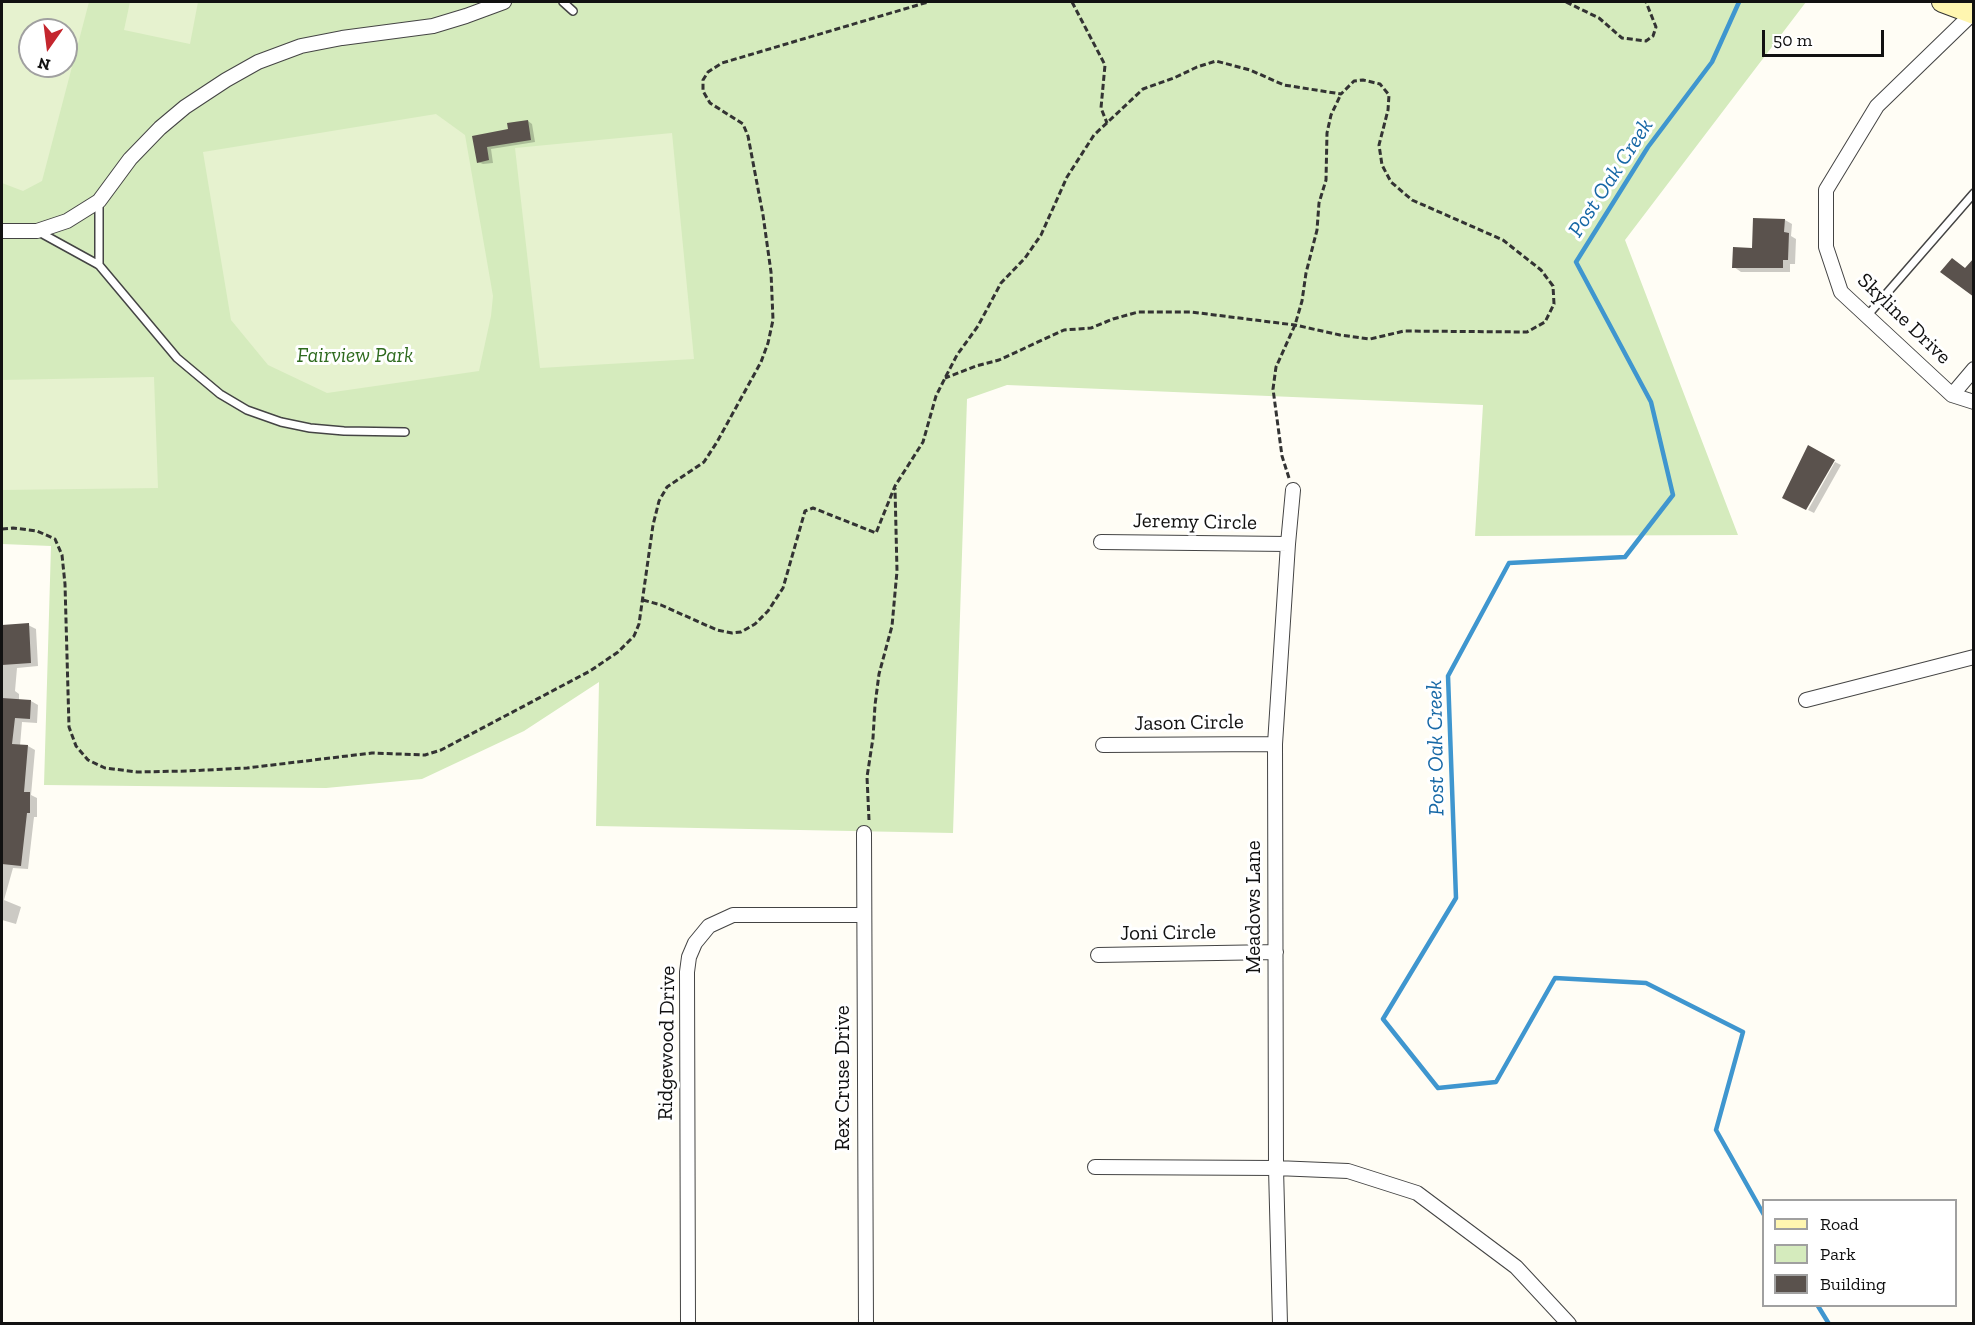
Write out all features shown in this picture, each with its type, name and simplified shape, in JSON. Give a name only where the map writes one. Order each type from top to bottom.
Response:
[{"type":"main road","points":[[1942,2],[1973,13]]},
{"type":"street","points":[[2,231],[37,231],[67,221],[99,201],[130,159],[185,106],[258,62],[302,46],[433,26],[504,2]]},
{"type":"street","name":"Skyline Drive","points":[[1973,13],[1877,106],[1826,190],[1826,247],[1841,292],[1952,395],[1974,402]]},
{"type":"street","points":[[1952,395],[1974,369]]},
{"type":"street","name":"Meadows Lane","points":[[1280,1323],[1276,1168],[1275,744],[1287,544],[1293,490]]},
{"type":"street","name":"Jeremy Circle","points":[[1101,542],[1287,544]]},
{"type":"street","points":[[1806,700],[1974,657]]},
{"type":"street","name":"Jason Circle","points":[[1103,745],[1275,744]]},
{"type":"street","name":"Rex Cruse Drive","points":[[864,833],[866,1323]]},
{"type":"street","name":"Ridgewood Drive","points":[[688,1323],[687,972],[694,943],[709,926],[733,915],[863,915]]},
{"type":"street","name":"Joni Circle","points":[[1098,955],[1276,952]]},
{"type":"street","points":[[1095,1167],[1276,1168],[1348,1171],[1417,1193],[1515,1267],[1569,1323]]},
{"type":"lane","points":[[563,2],[573,11]]},
{"type":"lane","points":[[1867,317],[1974,193]]},
{"type":"lane","points":[[99,201],[99,265]]},
{"type":"lane","points":[[37,231],[99,265],[177,358],[220,394],[247,410],[281,422],[310,428],[405,432]]},
{"type":"path","points":[[2,529],[37,531],[55,539],[62,555],[65,584],[69,727],[76,746],[88,760],[105,768],[137,772],[247,768],[372,753],[425,755],[441,750],[590,672],[618,652],[634,636],[639,624],[653,525],[659,501],[668,487],[704,462],[717,442],[761,363],[773,320],[771,272],[764,215],[747,136],[743,124],[710,103],[703,92],[703,80],[708,72],[722,63],[928,2]]},
{"type":"path","points":[[1072,2],[1105,65],[1101,108],[1107,123]]},
{"type":"path","points":[[1566,2],[1599,18],[1622,38],[1646,41],[1653,36],[1656,27],[1646,2]]},
{"type":"path","points":[[643,600],[661,605],[717,630],[741,632],[755,624],[768,611],[783,588],[805,511],[813,508],[876,533],[895,486],[923,442],[936,396],[957,355],[978,326],[1001,283],[1025,258],[1041,235],[1067,177],[1094,135],[1143,89],[1216,61],[1250,70],[1284,85],[1341,94]]},
{"type":"path","points":[[945,378],[999,360],[1064,330],[1091,328],[1138,312],[1191,312],[1295,325],[1370,339],[1404,331],[1527,332],[1545,322],[1554,304],[1553,286],[1541,270],[1503,240],[1412,200],[1391,182],[1382,165],[1379,144],[1388,110],[1389,95],[1380,84],[1363,80],[1354,81],[1341,94],[1331,115],[1327,133],[1326,180],[1319,203],[1317,230],[1305,273],[1302,301],[1295,325],[1276,367],[1273,389],[1282,456],[1293,490]]},
{"type":"path","points":[[864,833],[869,819],[867,777],[875,705],[879,674],[892,626],[897,571],[895,486]]},
{"type":"green space","name":"Fairview Park","points":[[2,2],[1806,2],[1625,240],[1738,535],[1475,536],[1483,405],[1007,385],[967,399],[953,833],[596,826],[599,682],[524,731],[422,779],[326,788],[44,785],[51,546],[2,544]]},
{"type":"green space","points":[[2,2],[89,2],[78,44],[78,18],[18,18],[18,78],[69,78],[42,181],[23,191],[2,183]]},
{"type":"green space","points":[[130,2],[198,2],[190,44],[124,30]]},
{"type":"green space","name":"Fairview Park","points":[[436,114],[465,135],[493,296],[479,371],[327,393],[268,365],[231,320],[203,152]]},
{"type":"green space","points":[[672,133],[694,359],[540,368],[515,148]]},
{"type":"green space","points":[[154,377],[158,488],[2,490],[2,380]]},
{"type":"building","points":[[528,120],[531,140],[487,147],[489,160],[477,163],[472,136],[508,129],[507,123]]},
{"type":"building","points":[[1753,218],[1785,219],[1784,232],[1789,233],[1788,260],[1783,260],[1783,268],[1732,268],[1733,247],[1752,248]]},
{"type":"building","points":[[1952,258],[1965,268],[1974,258],[1974,297],[1940,272]]},
{"type":"building","points":[[1808,445],[1835,460],[1806,510],[1782,498]]},
{"type":"building","points":[[29,623],[31,663],[2,665],[2,625]]},
{"type":"building","points":[[2,698],[31,700],[30,719],[15,718],[12,744],[28,745],[24,792],[30,792],[30,813],[27,813],[21,866],[2,864]]},
{"type":"waterway","name":"Post Oak Creek","points":[[1739,2],[1712,62],[1648,147],[1576,262],[1651,402],[1673,495],[1625,557],[1509,563],[1448,676],[1456,898],[1383,1019],[1438,1088],[1496,1082],[1555,978],[1646,983],[1743,1032],[1716,1130],[1762,1211]]},
{"type":"waterway","name":"Post Oak Creek","points":[[1819,1307],[1829,1324]]}]
